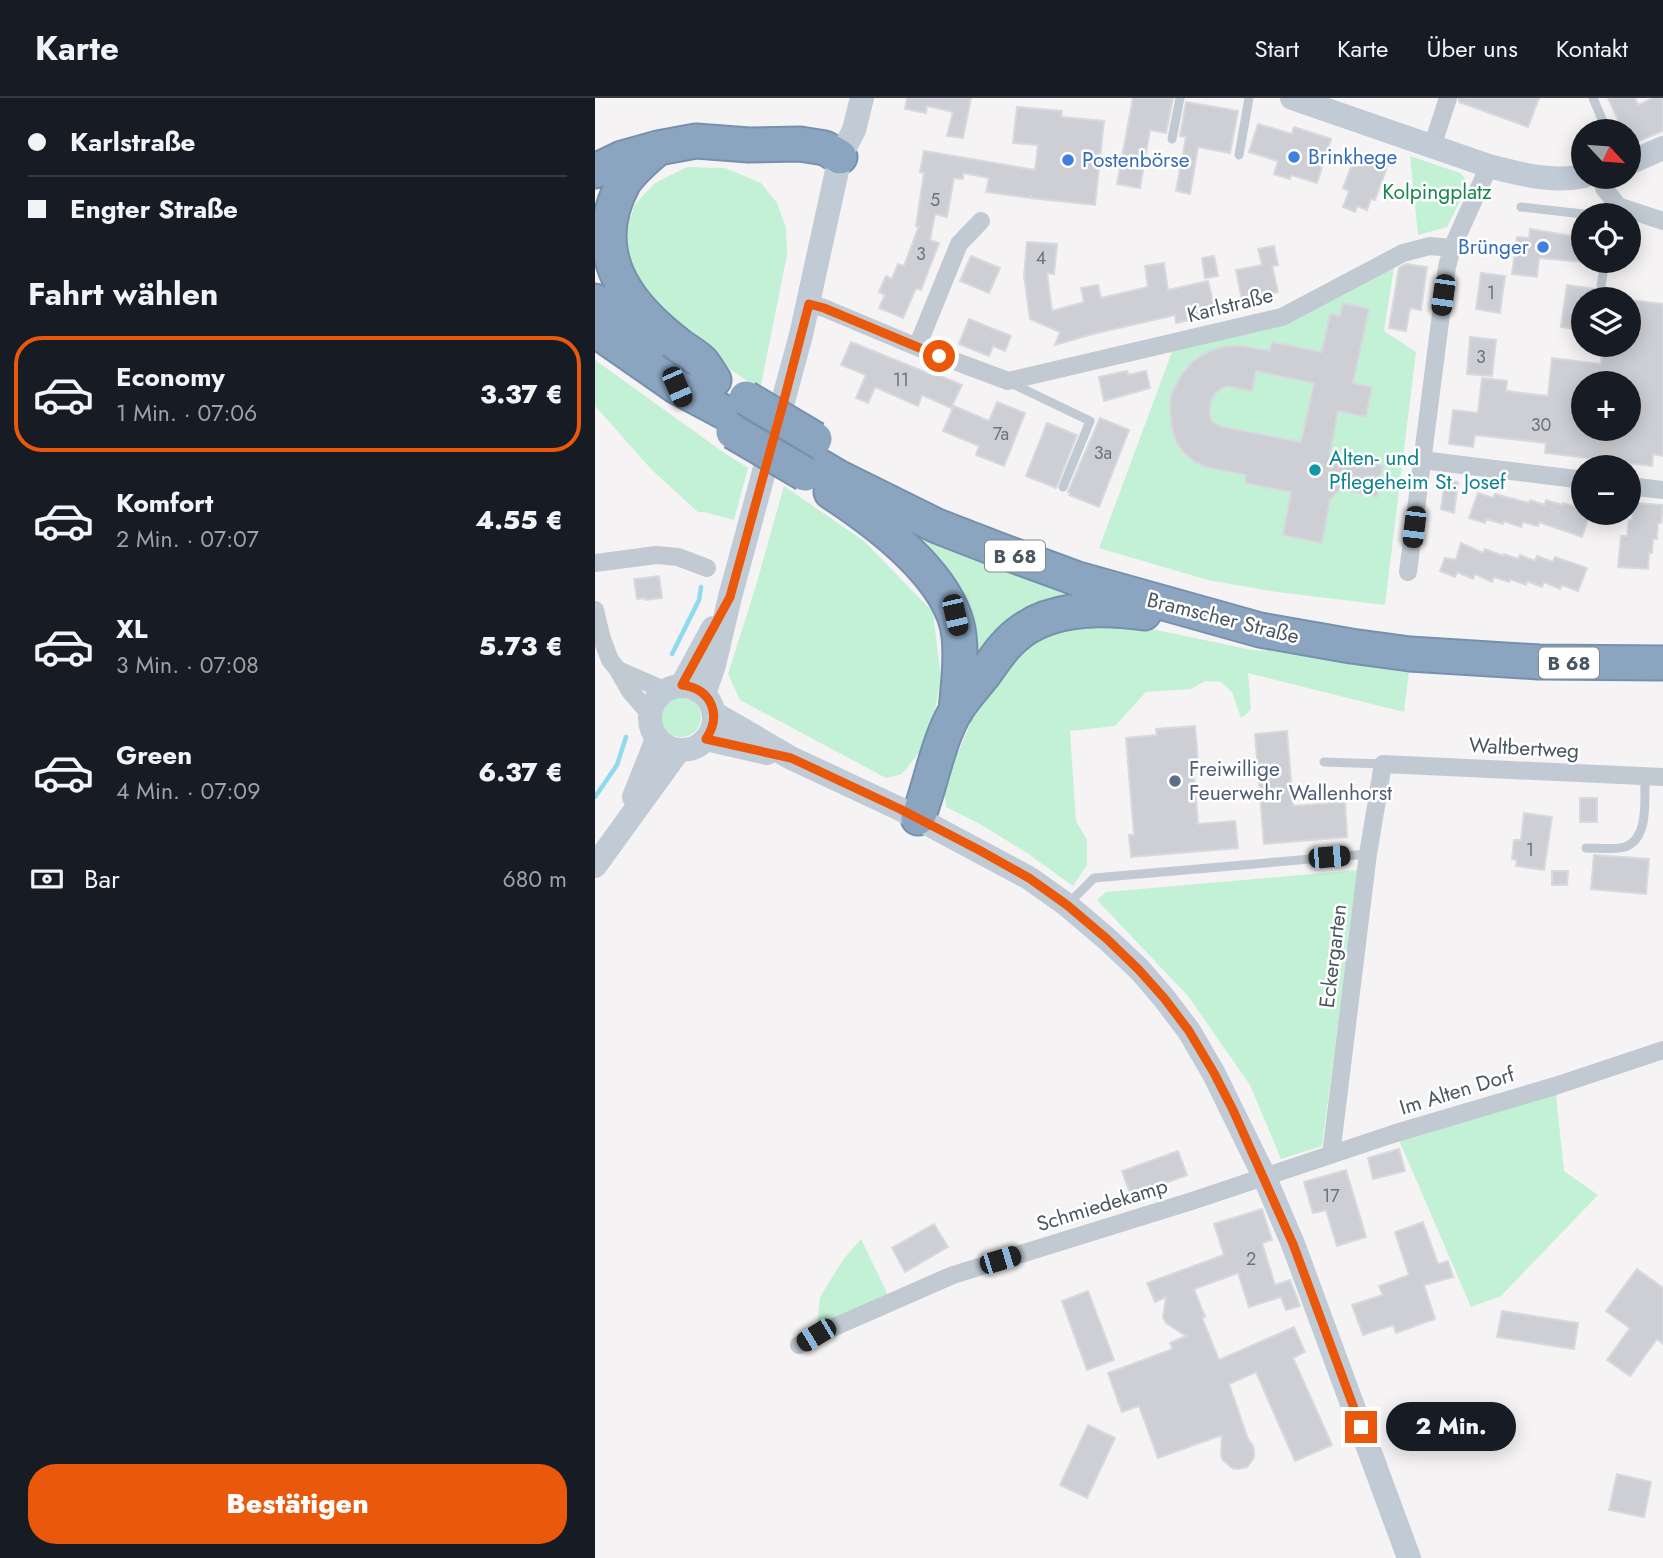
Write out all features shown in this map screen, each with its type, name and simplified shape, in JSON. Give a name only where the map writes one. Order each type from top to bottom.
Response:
[{"type":"highway","points":[[595,171],[622,158],[696,141],[749,145],[800,144],[825,148],[838,164]]},
{"type":"highway","points":[[658,148],[625,181],[614,200],[607,222],[605,243],[609,263],[622,289],[650,320],[701,361],[738,416]]},
{"type":"highway","points":[[595,301],[670,354],[714,380]]},
{"type":"highway","points":[[595,330],[677,387],[683,402],[738,416],[810,458],[851,505],[912,554],[945,594],[955,615],[960,636],[960,674],[955,711],[909,814]]},
{"type":"highway","name":"Bramscher Straße","points":[[810,458],[860,488],[937,526],[999,551],[1091,583],[1260,630],[1410,654],[1539,662],[1663,663]]},
{"type":"highway","name":"Bramscher Straße","points":[[810,458],[913,491],[1002,531],[1095,565],[1235,603],[1305,618],[1420,635],[1539,644],[1663,645]]},
{"type":"highway","points":[[955,711],[1009,642],[1029,626],[1062,614],[1082,610],[1117,610],[1239,634],[1260,630]]},
{"type":"main road","points":[[838,164],[836,135],[845,98]]},
{"type":"main road","points":[[691,696],[714,665],[809,304],[838,164],[854,130],[862,98]]},
{"type":"main road","points":[[1292,98],[1489,166],[1550,178],[1571,177]]},
{"type":"main road","points":[[1641,158],[1663,148]]},
{"type":"main road","points":[[691,696],[714,723],[706,739],[698,746],[689,749],[668,744],[650,723],[652,705],[657,697],[691,696],[791,758],[909,814],[1029,878],[1067,905],[1107,939],[1164,998],[1189,1031],[1222,1089],[1264,1176],[1293,1244],[1409,1558]]},
{"type":"main road","points":[[706,739],[791,758]]},
{"type":"main road","points":[[595,866],[622,827],[668,744]]},
{"type":"street","points":[[1432,147],[1448,98]]},
{"type":"street","points":[[1408,572],[1447,267],[1451,248],[1489,166]]},
{"type":"street","points":[[1641,216],[1663,221]]},
{"type":"street","points":[[917,347],[959,244],[981,221]]},
{"type":"street","name":"Karlstraße","points":[[1008,382],[1282,317],[1403,253],[1430,246],[1451,248]]},
{"type":"street","points":[[809,304],[1008,382]]},
{"type":"street","points":[[1422,460],[1571,478]]},
{"type":"street","points":[[1641,486],[1663,489]]},
{"type":"street","points":[[595,563],[656,555],[678,557],[707,568]]},
{"type":"street","points":[[595,610],[610,660],[630,691],[650,714]]},
{"type":"street","points":[[618,670],[691,696]]},
{"type":"street","name":"Waltbertweg","points":[[1383,764],[1654,777]]},
{"type":"street","name":"Eckergarten","points":[[1331,1155],[1368,854],[1383,764]]},
{"type":"street","name":"Im Alten Dorf","points":[[1264,1176],[1663,1051]]},
{"type":"street","name":"Schmiedekamp","points":[[799,1345],[953,1275],[1264,1176]]},
{"type":"lane","points":[[1172,138],[1180,98]]},
{"type":"lane","points":[[1239,155],[1249,98]]},
{"type":"lane","points":[[1593,98],[1602,119]]},
{"type":"lane","points":[[1521,207],[1571,213]]},
{"type":"lane","points":[[1601,286],[1603,273]]},
{"type":"lane","points":[[1008,382],[1090,421],[1063,487]]},
{"type":"lane","points":[[1324,762],[1383,764]]},
{"type":"lane","points":[[1586,848],[1626,847],[1639,836],[1654,777]]},
{"type":"lane","points":[[1067,905],[1094,878],[1368,854]]},
{"type":"green space","name":"Kolpingplatz","points":[[1410,156],[1460,173],[1464,178],[1466,189],[1447,227],[1418,235]]},
{"type":"green space","points":[[687,167],[725,168],[761,183],[777,203],[786,228],[787,255],[760,390],[677,332],[629,272],[625,235],[635,204],[655,183]]},
{"type":"green space","points":[[1394,267],[1384,331],[1416,352],[1385,605],[1277,592],[1208,580],[1099,548],[1172,352]]},
{"type":"green space","points":[[595,360],[748,468],[734,520],[698,512],[651,469],[595,406]]},
{"type":"green space","points":[[784,486],[864,541],[933,612],[941,679],[934,715],[921,750],[902,774],[886,778],[740,700],[728,674]]},
{"type":"green space","points":[[922,526],[1131,604],[1076,603],[965,688],[969,651],[896,528]]},
{"type":"green space","points":[[1098,623],[1147,628],[1252,650],[1409,672],[1404,712],[1248,673],[1251,710],[1241,718],[1232,692],[1221,682],[1205,681],[1191,689],[1146,692],[1115,726],[1070,731],[1076,821],[1087,840],[1087,865],[1073,886],[1027,853],[946,807],[943,783],[951,750],[958,753],[976,710],[1021,648],[1057,629]]},
{"type":"green space","points":[[681,697],[689,698],[695,703],[700,709],[700,725],[695,731],[689,736],[681,737],[673,736],[667,731],[662,725],[661,717],[662,709],[667,703],[673,698]]},
{"type":"green space","points":[[1358,870],[1322,1146],[1281,1159],[1250,1085],[1188,996],[1097,900],[1106,892]]},
{"type":"green space","points":[[1555,1086],[1564,1171],[1598,1195],[1501,1296],[1471,1307],[1396,1133]]},
{"type":"green space","points":[[861,1239],[892,1303],[816,1335],[820,1297],[843,1260]]},
{"type":"building","points":[[907,98],[971,98],[963,138],[947,136],[953,112],[927,106],[926,113],[905,109]]},
{"type":"building","points":[[1133,98],[1173,98],[1166,133],[1150,130],[1140,188],[1117,184]]},
{"type":"building","points":[[1459,98],[1539,98],[1528,127],[1459,102]]},
{"type":"building","points":[[1608,98],[1635,98],[1638,105],[1653,98],[1663,98],[1663,131],[1641,140],[1641,119],[1618,119]]},
{"type":"building","points":[[1186,102],[1238,111],[1230,153],[1198,147],[1190,194],[1176,191],[1186,137],[1180,136]]},
{"type":"building","points":[[1017,107],[1062,111],[1061,117],[1104,121],[1095,205],[1031,198],[1031,195],[1030,198],[986,192],[989,178],[963,173],[963,179],[954,178],[947,217],[935,214],[930,240],[939,243],[921,290],[916,288],[903,318],[879,308],[885,295],[879,292],[886,276],[892,279],[898,264],[904,266],[919,226],[916,226],[924,173],[920,172],[924,151],[1035,170],[1038,145],[1013,143]]},
{"type":"building","name":"Brinkhege","points":[[1258,124],[1292,134],[1294,127],[1331,139],[1317,183],[1291,175],[1290,179],[1274,174],[1278,161],[1249,152]]},
{"type":"building","points":[[1355,157],[1372,164],[1374,159],[1388,164],[1375,200],[1371,199],[1367,210],[1357,206],[1355,212],[1343,207],[1349,191],[1343,188]]},
{"type":"building","points":[[1530,229],[1571,236],[1571,261],[1539,258],[1537,277],[1512,274],[1517,237],[1529,238]]},
{"type":"building","points":[[1027,242],[1057,244],[1054,274],[1047,273],[1052,311],[1084,302],[1081,288],[1098,285],[1101,298],[1148,287],[1145,266],[1164,263],[1168,290],[1208,281],[1216,314],[1176,323],[1175,315],[1055,345],[1060,332],[1030,319],[1024,276]]},
{"type":"building","points":[[1274,246],[1278,265],[1272,266],[1278,292],[1242,300],[1236,270],[1262,265],[1258,249]]},
{"type":"building","points":[[971,256],[1000,268],[989,293],[960,281]]},
{"type":"building","points":[[1214,256],[1218,276],[1205,278],[1202,258]]},
{"type":"building","points":[[1406,264],[1427,267],[1421,310],[1410,308],[1406,331],[1389,328],[1399,268]]},
{"type":"building","points":[[1481,273],[1505,276],[1500,313],[1476,309]]},
{"type":"building","points":[[1567,285],[1581,287],[1571,287],[1571,328],[1561,327]]},
{"type":"building","points":[[1641,301],[1663,304],[1663,456],[1653,454],[1652,466],[1641,465],[1641,455],[1571,456],[1545,453],[1546,443],[1475,435],[1473,447],[1449,444],[1453,410],[1478,413],[1482,378],[1507,381],[1506,391],[1548,396],[1552,358],[1601,364],[1602,357],[1641,357]]},
{"type":"building","points":[[1343,303],[1369,309],[1353,383],[1372,387],[1366,417],[1338,411],[1330,454],[1383,465],[1377,497],[1340,489],[1330,500],[1322,543],[1283,535],[1291,492],[1245,483],[1246,475],[1206,467],[1185,454],[1176,442],[1172,428],[1171,395],[1181,375],[1193,361],[1226,346],[1270,351],[1272,342],[1322,352],[1330,314],[1340,316]],"holes":[[[1256,371],[1314,383],[1301,442],[1223,427],[1212,422],[1210,403],[1215,394],[1227,386],[1252,391]]]},
{"type":"building","points":[[969,319],[1011,336],[1005,351],[993,346],[989,356],[959,344]]},
{"type":"building","points":[[1470,337],[1496,340],[1492,376],[1467,374]]},
{"type":"building","points":[[851,342],[962,385],[951,408],[922,395],[918,406],[875,387],[868,403],[856,398],[866,375],[841,365]]},
{"type":"building","points":[[1127,371],[1128,375],[1146,371],[1150,388],[1104,401],[1099,377]]},
{"type":"building","points":[[997,402],[1025,413],[1004,466],[976,455],[979,446],[943,431],[954,406],[989,421]]},
{"type":"building","points":[[1100,418],[1129,430],[1099,507],[1069,495],[1068,492]]},
{"type":"building","points":[[1047,423],[1077,435],[1056,488],[1026,476]]},
{"type":"building","points":[[1445,480],[1458,482],[1454,513],[1441,509]]},
{"type":"building","points":[[1478,493],[1493,498],[1495,494],[1529,503],[1530,500],[1545,505],[1546,500],[1571,505],[1571,525],[1586,525],[1582,537],[1539,522],[1538,526],[1523,522],[1521,527],[1504,521],[1503,524],[1486,519],[1485,523],[1469,518]]},
{"type":"building","points":[[1641,503],[1663,505],[1657,539],[1653,539],[1652,553],[1649,553],[1648,569],[1618,567],[1621,536],[1627,536],[1628,525],[1641,525]]},
{"type":"building","points":[[1461,543],[1483,553],[1485,549],[1518,559],[1520,555],[1535,561],[1537,556],[1553,562],[1555,557],[1587,568],[1578,591],[1562,585],[1560,589],[1544,582],[1542,587],[1527,581],[1526,585],[1494,577],[1492,582],[1475,574],[1473,579],[1457,572],[1455,577],[1440,571],[1445,558],[1456,560]]},
{"type":"building","points":[[659,576],[662,598],[637,599],[634,579]]},
{"type":"building","points":[[1195,726],[1198,761],[1193,762],[1198,824],[1235,821],[1238,848],[1131,857],[1129,835],[1134,835],[1126,738],[1157,735],[1156,729]]},
{"type":"building","points":[[1287,731],[1293,806],[1345,802],[1347,837],[1264,844],[1255,734]]},
{"type":"building","points":[[1580,798],[1597,798],[1597,822],[1580,822]]},
{"type":"building","points":[[1524,813],[1552,817],[1544,870],[1516,866],[1517,860],[1512,859],[1514,840],[1521,840]]},
{"type":"building","points":[[1594,855],[1649,859],[1646,894],[1591,889]]},
{"type":"building","points":[[1552,871],[1568,871],[1567,885],[1552,885]]},
{"type":"building","points":[[1399,1149],[1405,1171],[1373,1179],[1368,1158]]},
{"type":"building","points":[[1178,1151],[1187,1175],[1131,1196],[1122,1171]]},
{"type":"building","points":[[1346,1170],[1366,1237],[1337,1246],[1326,1210],[1313,1213],[1304,1182]]},
{"type":"building","points":[[1262,1209],[1272,1240],[1262,1243],[1275,1285],[1290,1280],[1300,1306],[1286,1310],[1281,1297],[1249,1307],[1238,1273],[1194,1289],[1205,1317],[1202,1318],[1219,1360],[1294,1327],[1305,1352],[1293,1358],[1332,1445],[1295,1461],[1256,1372],[1229,1384],[1248,1439],[1253,1446],[1254,1458],[1247,1467],[1232,1468],[1223,1460],[1222,1435],[1158,1458],[1139,1406],[1122,1412],[1108,1373],[1173,1349],[1170,1343],[1186,1336],[1166,1323],[1163,1317],[1166,1297],[1155,1302],[1147,1283],[1224,1255],[1214,1224]]},
{"type":"building","points":[[1423,1222],[1438,1264],[1448,1261],[1453,1277],[1424,1285],[1435,1319],[1396,1333],[1393,1325],[1363,1335],[1352,1305],[1383,1295],[1379,1286],[1409,1275],[1395,1232]]},
{"type":"building","points":[[934,1224],[948,1247],[905,1272],[892,1248]]},
{"type":"building","points":[[1637,1269],[1663,1288],[1663,1344],[1657,1339],[1630,1376],[1607,1360],[1630,1328],[1606,1311]]},
{"type":"building","points":[[1088,1291],[1114,1360],[1087,1370],[1062,1301]]},
{"type":"building","points":[[1502,1311],[1578,1323],[1574,1349],[1497,1337]]},
{"type":"building","points":[[1088,1425],[1115,1438],[1087,1498],[1060,1485]]},
{"type":"building","points":[[1617,1474],[1651,1482],[1644,1517],[1609,1510]]},
{"type":"waterway","points":[[672,654],[699,600],[701,587]]},
{"type":"waterway","points":[[595,797],[617,765],[626,737]]},
{"type":"place","name":"Brinkhege","points":[[1294,157]]},
{"type":"place","name":"Postenbörse","points":[[1068,160]]},
{"type":"place","name":"Brünger","points":[[1543,247]]},
{"type":"place","name":"Alten- und Pflegeheim St. Josef","points":[[1315,470]]},
{"type":"place","name":"Freiwillige Feuerwehr Wallenhorst","points":[[1175,781]]},
{"type":"route","points":[[939,356],[809,304],[730,597],[682,685],[698,690],[711,703],[714,723],[706,739],[791,758],[900,809],[979,850],[1029,878],[1067,905],[1139,970],[1189,1031],[1233,1110],[1293,1244],[1361,1427]]}]
